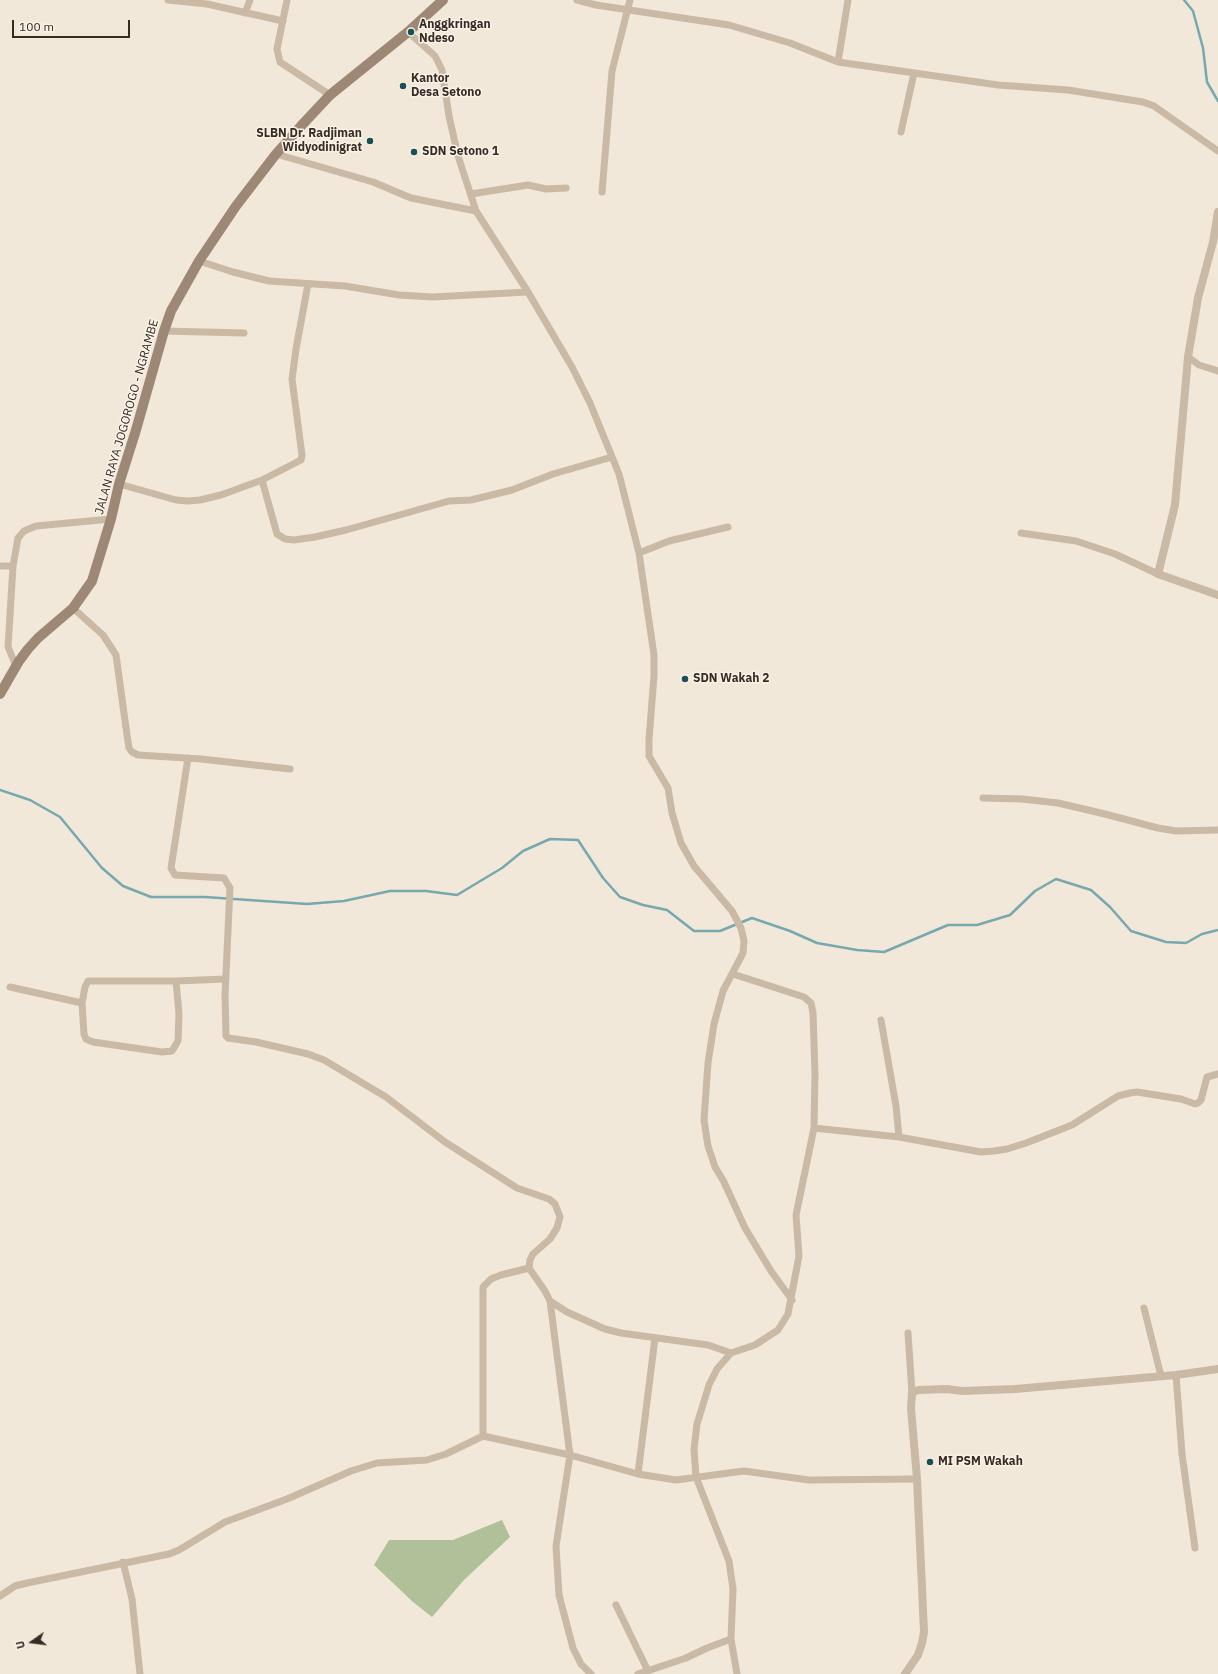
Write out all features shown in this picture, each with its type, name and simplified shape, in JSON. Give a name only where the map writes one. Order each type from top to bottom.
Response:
[{"type":"main road","name":"JALAN RAYA JOGOROGO - NGRAMBE","points":[[0,694],[16,666],[38,638],[73,608],[92,581],[164,331],[171,311],[199,261],[236,206],[276,154],[330,95],[408,32],[443,0]]},
{"type":"street","points":[[168,0],[207,4],[283,21]]},
{"type":"street","points":[[245,13],[250,0]]},
{"type":"street","points":[[287,0],[277,49],[280,62],[285,67],[330,95]]},
{"type":"street","points":[[577,0],[596,5],[729,25],[790,43],[838,62],[998,85],[1068,90],[1143,102],[1154,106],[1218,151]]},
{"type":"street","points":[[602,192],[612,71],[630,0]]},
{"type":"street","points":[[838,62],[848,0]]},
{"type":"street","points":[[408,32],[435,56],[440,66],[458,156],[476,211],[528,292],[572,367],[590,403],[621,480],[639,553],[654,655],[649,756],[668,788],[673,820],[681,843],[694,866],[732,911],[741,928],[744,941],[743,953],[723,991],[714,1024],[708,1063],[704,1120],[708,1146],[715,1167],[724,1182],[745,1228],[771,1271],[792,1300]]},
{"type":"street","points":[[901,132],[914,73]]},
{"type":"street","points":[[276,154],[374,182],[411,198],[476,211]]},
{"type":"street","points":[[471,194],[528,185],[546,189],[566,188]]},
{"type":"street","points":[[1158,574],[1175,505],[1188,357],[1198,298],[1213,242],[1218,212]]},
{"type":"street","points":[[199,261],[233,272],[269,281],[345,286],[399,295],[432,297],[528,292]]},
{"type":"street","points":[[119,484],[176,500],[187,501],[221,495],[262,480],[301,460],[302,455],[292,379],[308,284]]},
{"type":"street","points":[[164,331],[244,332]]},
{"type":"street","points":[[1188,357],[1198,365],[1218,372]]},
{"type":"street","points":[[262,480],[277,534],[285,539],[294,540],[346,530],[449,501],[471,500],[512,490],[554,474],[612,457]]},
{"type":"street","points":[[16,666],[8,647],[13,566],[18,538],[24,531],[30,528],[111,519]]},
{"type":"street","points":[[639,553],[669,541],[728,526]]},
{"type":"street","points":[[1021,532],[1076,541],[1115,554],[1158,574],[1218,595]]},
{"type":"street","points":[[0,566],[13,566]]},
{"type":"street","points":[[73,608],[103,635],[116,655],[126,735],[132,752],[138,754],[290,769]]},
{"type":"street","points":[[188,758],[171,868],[175,875],[219,877],[224,878],[229,884],[231,902],[226,979],[225,1033],[228,1038],[256,1042],[308,1054],[324,1060],[386,1097],[445,1142],[517,1188],[549,1199],[555,1204],[560,1216],[557,1228],[550,1239],[533,1254],[530,1260],[529,1268],[546,1290],[550,1301],[570,1455],[556,1546],[559,1595],[573,1648],[581,1664],[591,1674]]},
{"type":"street","points":[[983,798],[1022,799],[1058,803],[1158,828],[1176,831],[1218,830]]},
{"type":"street","points":[[733,974],[804,997],[811,1004],[813,1013],[816,1074],[814,1128],[796,1215],[799,1256],[792,1300],[788,1314],[778,1330],[755,1345],[732,1353],[717,1369],[709,1385],[697,1424],[694,1449],[696,1477],[729,1561],[733,1589],[732,1639],[737,1674]]},
{"type":"street","points":[[176,981],[179,1014],[178,1041],[172,1051],[162,1052],[93,1042],[86,1038],[82,1026],[82,1003],[85,987],[88,981],[176,981],[226,979]]},
{"type":"street","points":[[10,987],[82,1003]]},
{"type":"street","points":[[881,1020],[896,1106],[899,1137]]},
{"type":"street","points":[[814,1128],[899,1137],[982,1152],[1007,1149],[1072,1125],[1118,1096],[1137,1092],[1181,1099],[1195,1104],[1198,1103],[1201,1100],[1207,1077],[1218,1074]]},
{"type":"street","points":[[483,1436],[483,1287],[490,1279],[529,1268]]},
{"type":"street","points":[[550,1301],[567,1312],[605,1329],[621,1333],[708,1345],[732,1353]]},
{"type":"street","points":[[1144,1308],[1161,1376]]},
{"type":"street","points":[[905,1674],[918,1655],[924,1632],[908,1333]]},
{"type":"street","points":[[638,1474],[655,1338]]},
{"type":"street","points":[[912,1393],[918,1390],[947,1389],[962,1391],[1015,1390],[1176,1375],[1218,1369]]},
{"type":"street","points":[[1176,1375],[1182,1454],[1195,1548]]},
{"type":"street","points":[[0,1596],[14,1586],[123,1562],[169,1554],[179,1550],[225,1522],[287,1499],[351,1470],[377,1463],[427,1460],[446,1454],[483,1436],[570,1455],[638,1474],[676,1480],[744,1471],[809,1480],[917,1479]]},
{"type":"street","points":[[123,1562],[132,1599],[140,1674]]},
{"type":"street","points":[[616,1605],[648,1671]]},
{"type":"street","points":[[638,1674],[686,1658],[707,1648],[732,1639]]},
{"type":"green space","points":[[502,1520],[510,1537],[464,1580],[432,1617],[413,1602],[374,1565],[389,1540],[453,1540]]},
{"type":"waterway","points":[[1184,0],[1193,11],[1203,48],[1207,82],[1218,101]]},
{"type":"waterway","points":[[0,790],[30,800],[60,817],[102,868],[123,886],[151,897],[205,897],[307,904],[344,901],[390,891],[426,891],[457,895],[502,868],[523,851],[550,839],[578,840],[603,878],[620,897],[643,905],[667,910],[694,931],[720,931],[752,918],[790,931],[817,943],[857,950],[884,952],[948,925],[977,925],[1010,915],[1035,891],[1056,879],[1091,890],[1110,907],[1131,931],[1166,942],[1186,943],[1202,934],[1218,930]]},
{"type":"place","name":"Anggkringan Ndeso","points":[[411,32]]},
{"type":"place","name":"Kantor Desa Setono","points":[[403,86]]},
{"type":"place","name":"SLBN Dr. Radjiman Widyodinigrat","points":[[370,141]]},
{"type":"place","name":"SDN Setono 1","points":[[414,152]]},
{"type":"place","name":"SDN Wakah 2","points":[[685,679]]},
{"type":"place","name":"MI PSM Wakah","points":[[930,1462]]}]
